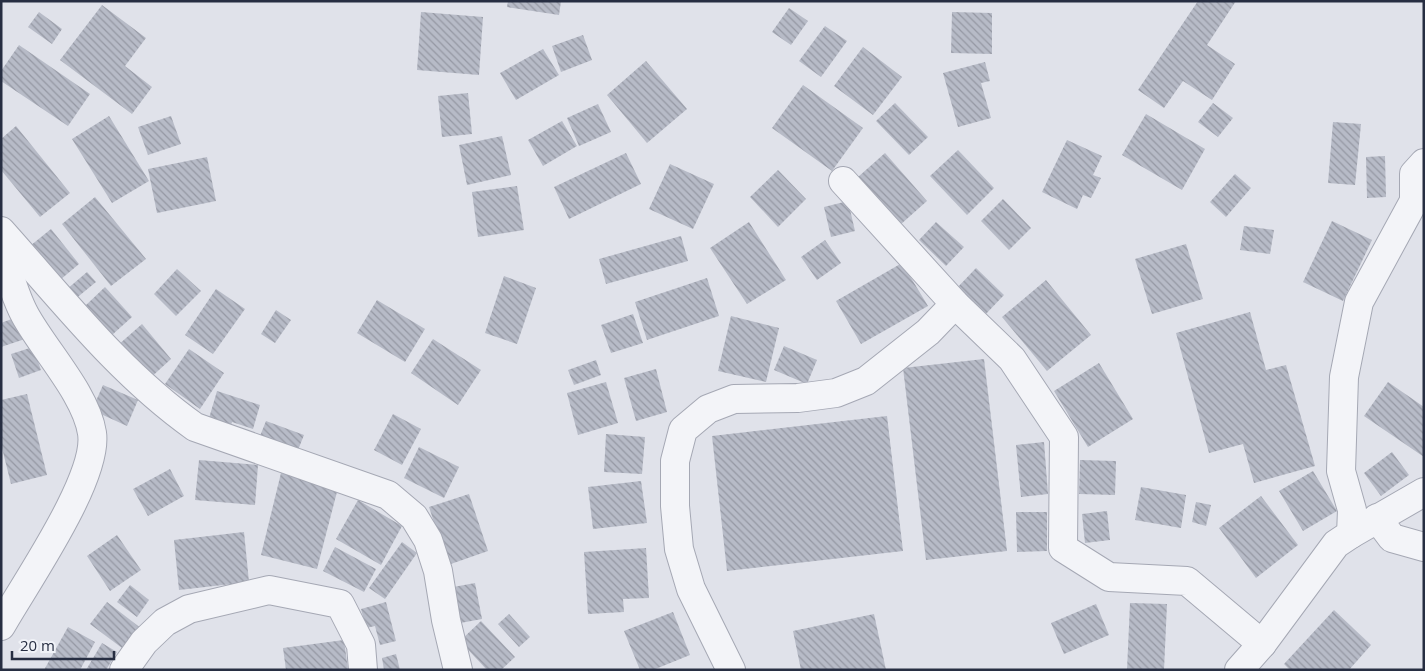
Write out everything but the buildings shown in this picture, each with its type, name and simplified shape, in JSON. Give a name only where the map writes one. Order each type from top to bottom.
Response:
[{"type":"street","points":[[1351,534],[1352,510],[1341,471],[1344,378],[1350,345],[1359,302],[1414,201],[1414,174],[1424,162]]},
{"type":"street","points":[[843,181],[955,304],[1012,359],[1064,437],[1063,548],[1109,576],[1187,581],[1262,644]]},
{"type":"street","points":[[1,231],[121,364],[167,407],[194,427],[388,495],[414,517],[428,540],[438,571],[446,620],[458,670]]},
{"type":"street","points":[[1,248],[8,288],[84,409],[92,434],[88,464],[69,512],[1,626]]},
{"type":"street","points":[[731,670],[691,588],[679,549],[675,506],[675,461],[683,430],[708,409],[734,400],[798,398],[827,394],[866,382],[928,332],[955,304]]},
{"type":"street","points":[[1238,670],[1262,644],[1336,544],[1377,518],[1424,492]]},
{"type":"street","points":[[1377,518],[1392,538],[1424,547]]},
{"type":"street","points":[[124,670],[144,642],[165,622],[189,609],[269,590],[340,604],[360,645],[363,670]]}]
